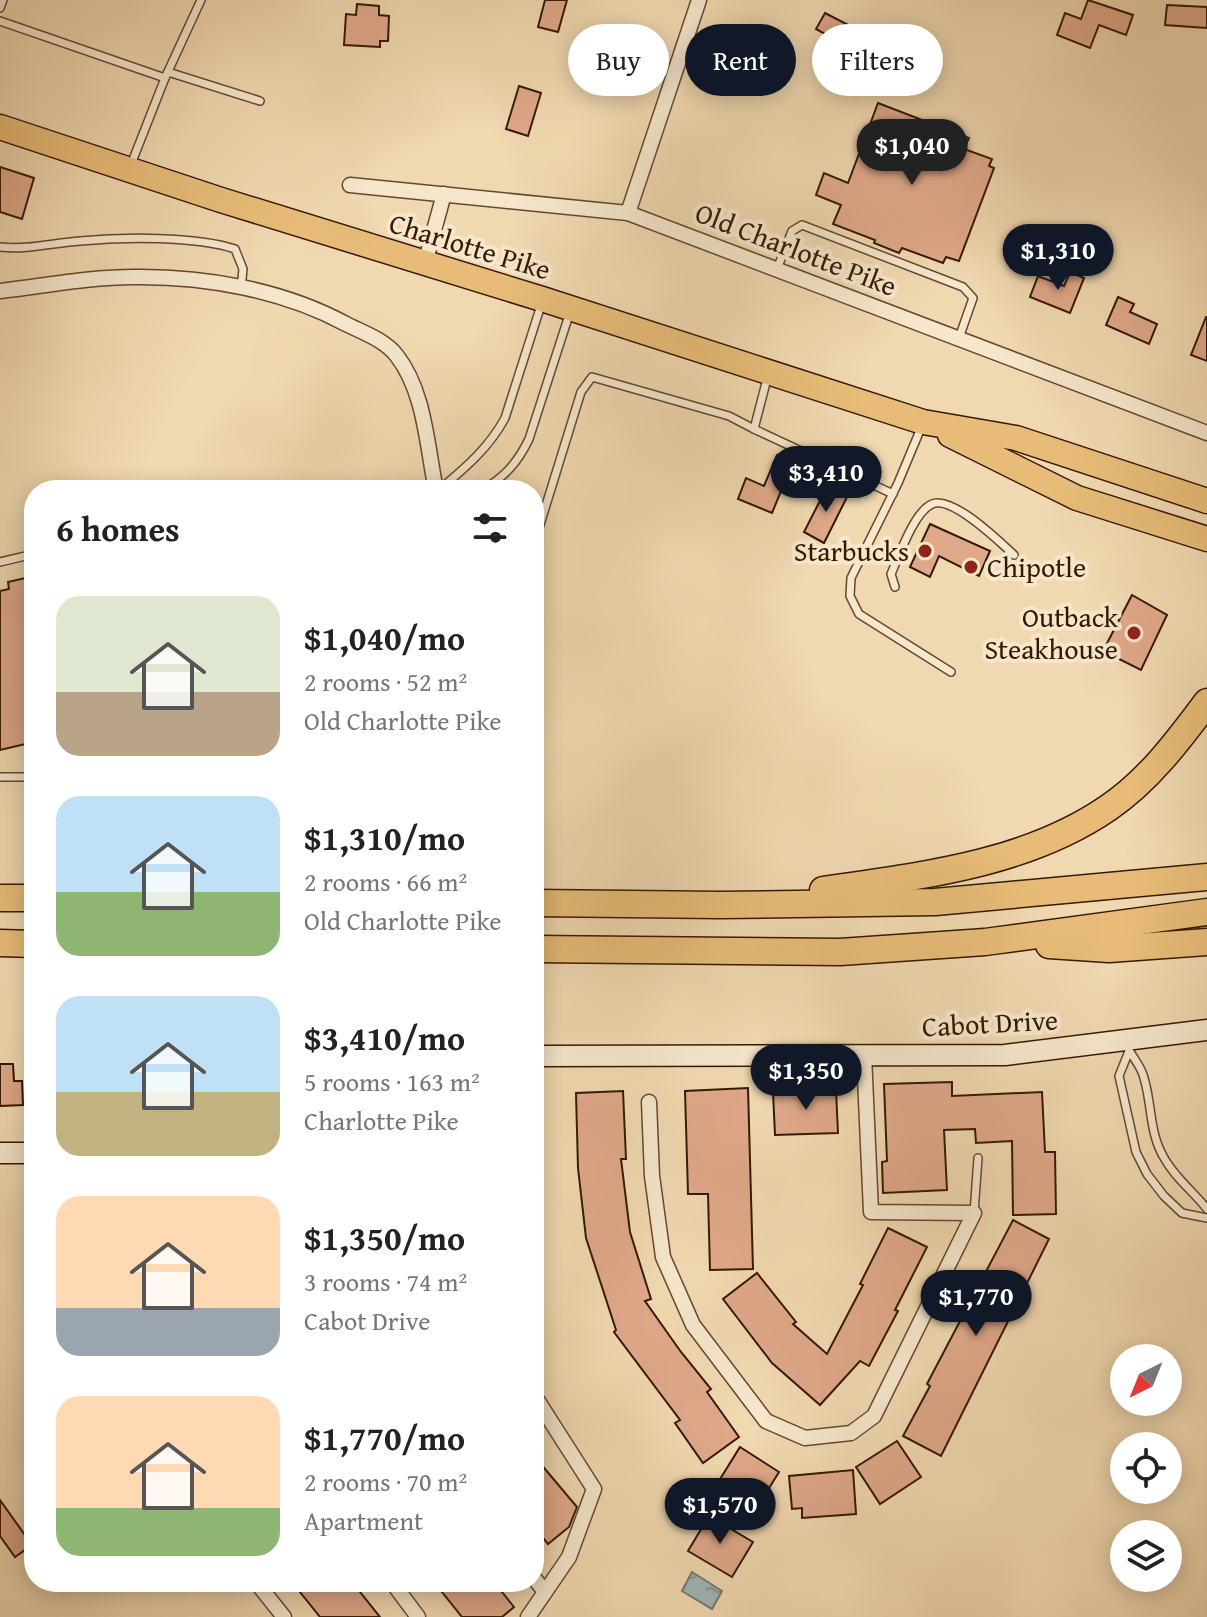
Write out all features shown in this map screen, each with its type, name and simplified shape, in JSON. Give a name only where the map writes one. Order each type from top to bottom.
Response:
[{"type":"highway","points":[[720,905],[977,864],[1053,837],[1119,799],[1162,761],[1207,702]]},
{"type":"highway","points":[[544,903],[935,902],[1207,877]]},
{"type":"highway","points":[[0,898],[24,898]]},
{"type":"highway","points":[[544,949],[840,952],[985,942],[1207,912]]},
{"type":"highway","points":[[985,942],[1109,949],[1207,942]]},
{"type":"highway","points":[[0,943],[24,944]]},
{"type":"main road","name":"Charlotte Pike","points":[[0,127],[923,422],[1016,438],[1207,501]]},
{"type":"main road","name":"Charlotte Pike","points":[[923,422],[1077,498],[1207,539]]},
{"type":"street","points":[[628,213],[699,0]]},
{"type":"street","name":"Old Charlotte Pike","points":[[350,185],[628,213],[1207,433]]},
{"type":"street","points":[[425,263],[444,194]]},
{"type":"street","points":[[0,291],[133,277],[201,281],[283,298],[330,315],[383,343],[395,353],[413,384],[436,480]]},
{"type":"street","name":"Cabot Drive","points":[[544,1056],[1005,1055],[1128,1046],[1207,1030]]},
{"type":"street","points":[[649,1102],[652,1176],[663,1257],[693,1325],[766,1421],[805,1438],[851,1433],[874,1416],[974,1213],[871,1212],[864,1055]]},
{"type":"street","points":[[0,1153],[24,1153]]},
{"type":"street","points":[[528,1617],[569,1557],[594,1489],[544,1411]]},
{"type":"street","points":[[264,1592],[284,1617]]},
{"type":"street","points":[[399,1592],[418,1617]]},
{"type":"lane","points":[[0,8],[3,0]]},
{"type":"lane","points":[[129,169],[201,0]]},
{"type":"lane","points":[[0,21],[167,75],[260,101]]},
{"type":"lane","points":[[777,269],[792,231],[802,225],[963,287],[973,298],[959,338]]},
{"type":"lane","points":[[0,247],[18,249],[133,238],[221,244],[235,249],[241,259],[241,288]]},
{"type":"lane","points":[[450,480],[480,454],[498,430],[509,405],[542,299]]},
{"type":"lane","points":[[501,480],[521,455],[529,439],[571,310]]},
{"type":"lane","points":[[754,429],[769,374]]},
{"type":"lane","points":[[544,512],[581,392],[592,377],[729,416],[893,494]]},
{"type":"lane","points":[[923,422],[893,494],[851,578],[850,596],[859,614],[951,672]]},
{"type":"lane","points":[[895,587],[891,574],[917,518],[931,504],[939,503],[980,522],[1014,555]]},
{"type":"lane","points":[[0,562],[24,556]]},
{"type":"lane","points":[[0,777],[24,777]]},
{"type":"lane","points":[[1128,1046],[1144,1077],[1151,1126],[1162,1156],[1207,1209]]},
{"type":"lane","points":[[1128,1046],[1119,1076],[1136,1152],[1147,1174],[1182,1213],[1207,1218]]},
{"type":"lane","points":[[974,1213],[978,1158]]},
{"type":"water","points":[[692,1572],[722,1591],[712,1609],[682,1591]]},
{"type":"building","points":[[545,0],[567,0],[558,32],[538,27]]},
{"type":"building","points":[[1088,0],[1133,15],[1126,35],[1099,25],[1090,48],[1057,35],[1065,13],[1081,19]]},
{"type":"building","points":[[357,4],[379,6],[379,15],[389,16],[388,41],[380,41],[380,47],[344,45],[346,14],[356,15]]},
{"type":"building","points":[[1167,5],[1207,7],[1207,28],[1165,25]]},
{"type":"building","points":[[825,13],[846,24],[819,24]]},
{"type":"building","points":[[519,86],[541,93],[528,136],[506,129]]},
{"type":"building","points":[[878,103],[969,138],[964,149],[992,159],[989,166],[994,168],[959,261],[946,257],[943,263],[902,248],[899,253],[874,243],[875,240],[833,224],[841,205],[816,195],[824,173],[848,183]]},
{"type":"building","points":[[0,167],[34,178],[22,219],[0,212]]},
{"type":"building","points":[[1070,272],[1084,278],[1070,313],[1030,297],[1038,276],[1064,286]]},
{"type":"building","points":[[1118,297],[1134,304],[1130,312],[1157,324],[1149,344],[1106,325]]},
{"type":"building","points":[[1207,317],[1207,361],[1191,355]]},
{"type":"building","points":[[777,455],[793,462],[772,513],[738,499],[746,478],[764,486]]},
{"type":"building","points":[[828,485],[848,495],[824,543],[804,532]]},
{"type":"building","points":[[930,524],[990,551],[979,576],[939,556],[930,577],[910,567]]},
{"type":"building","points":[[24,578],[24,744],[0,750],[0,591],[9,589],[8,582]]},
{"type":"building","name":"Outback Steakhouse","points":[[1132,595],[1167,615],[1141,670],[1103,651]]},
{"type":"building","points":[[0,1064],[13,1064],[14,1081],[22,1081],[23,1105],[0,1106]]},
{"type":"building","points":[[952,1082],[952,1096],[1042,1092],[1045,1152],[1055,1152],[1056,1214],[1013,1215],[1012,1141],[976,1143],[975,1129],[944,1130],[947,1190],[883,1193],[882,1162],[887,1161],[884,1084]]},
{"type":"building","points":[[748,1088],[753,1269],[710,1270],[708,1194],[688,1194],[685,1091]]},
{"type":"building","points":[[836,1090],[838,1133],[775,1135],[773,1092]]},
{"type":"building","points":[[623,1091],[626,1159],[621,1159],[630,1232],[651,1299],[645,1301],[711,1389],[707,1392],[739,1437],[703,1463],[675,1423],[680,1420],[614,1332],[616,1330],[586,1238],[578,1168],[576,1093]]},
{"type":"building","points":[[1013,1220],[1049,1239],[941,1456],[903,1436]]},
{"type":"building","points":[[888,1228],[927,1247],[869,1366],[860,1361],[820,1405],[772,1363],[723,1299],[757,1273],[796,1322],[793,1324],[827,1354]]},
{"type":"building","points":[[897,1441],[921,1477],[880,1504],[856,1467]]},
{"type":"building","points":[[740,1447],[779,1472],[756,1509],[717,1484]]},
{"type":"building","points":[[544,1468],[577,1507],[569,1527],[548,1544],[544,1539]]},
{"type":"building","points":[[853,1470],[856,1514],[802,1518],[802,1508],[792,1509],[789,1476]]},
{"type":"building","points":[[0,1500],[24,1534],[24,1551],[15,1557],[0,1536]]},
{"type":"building","points":[[709,1516],[753,1542],[732,1577],[688,1551]]},
{"type":"building","points":[[300,1592],[360,1592],[380,1617],[320,1617]]},
{"type":"building","points":[[442,1592],[502,1592],[514,1607],[502,1617],[462,1617]]},
{"type":"place","name":"Starbucks","points":[[925,551]]},
{"type":"place","name":"Chipotle","points":[[971,567]]},
{"type":"place","name":"Outback Steakhouse","points":[[1134,633]]}]
